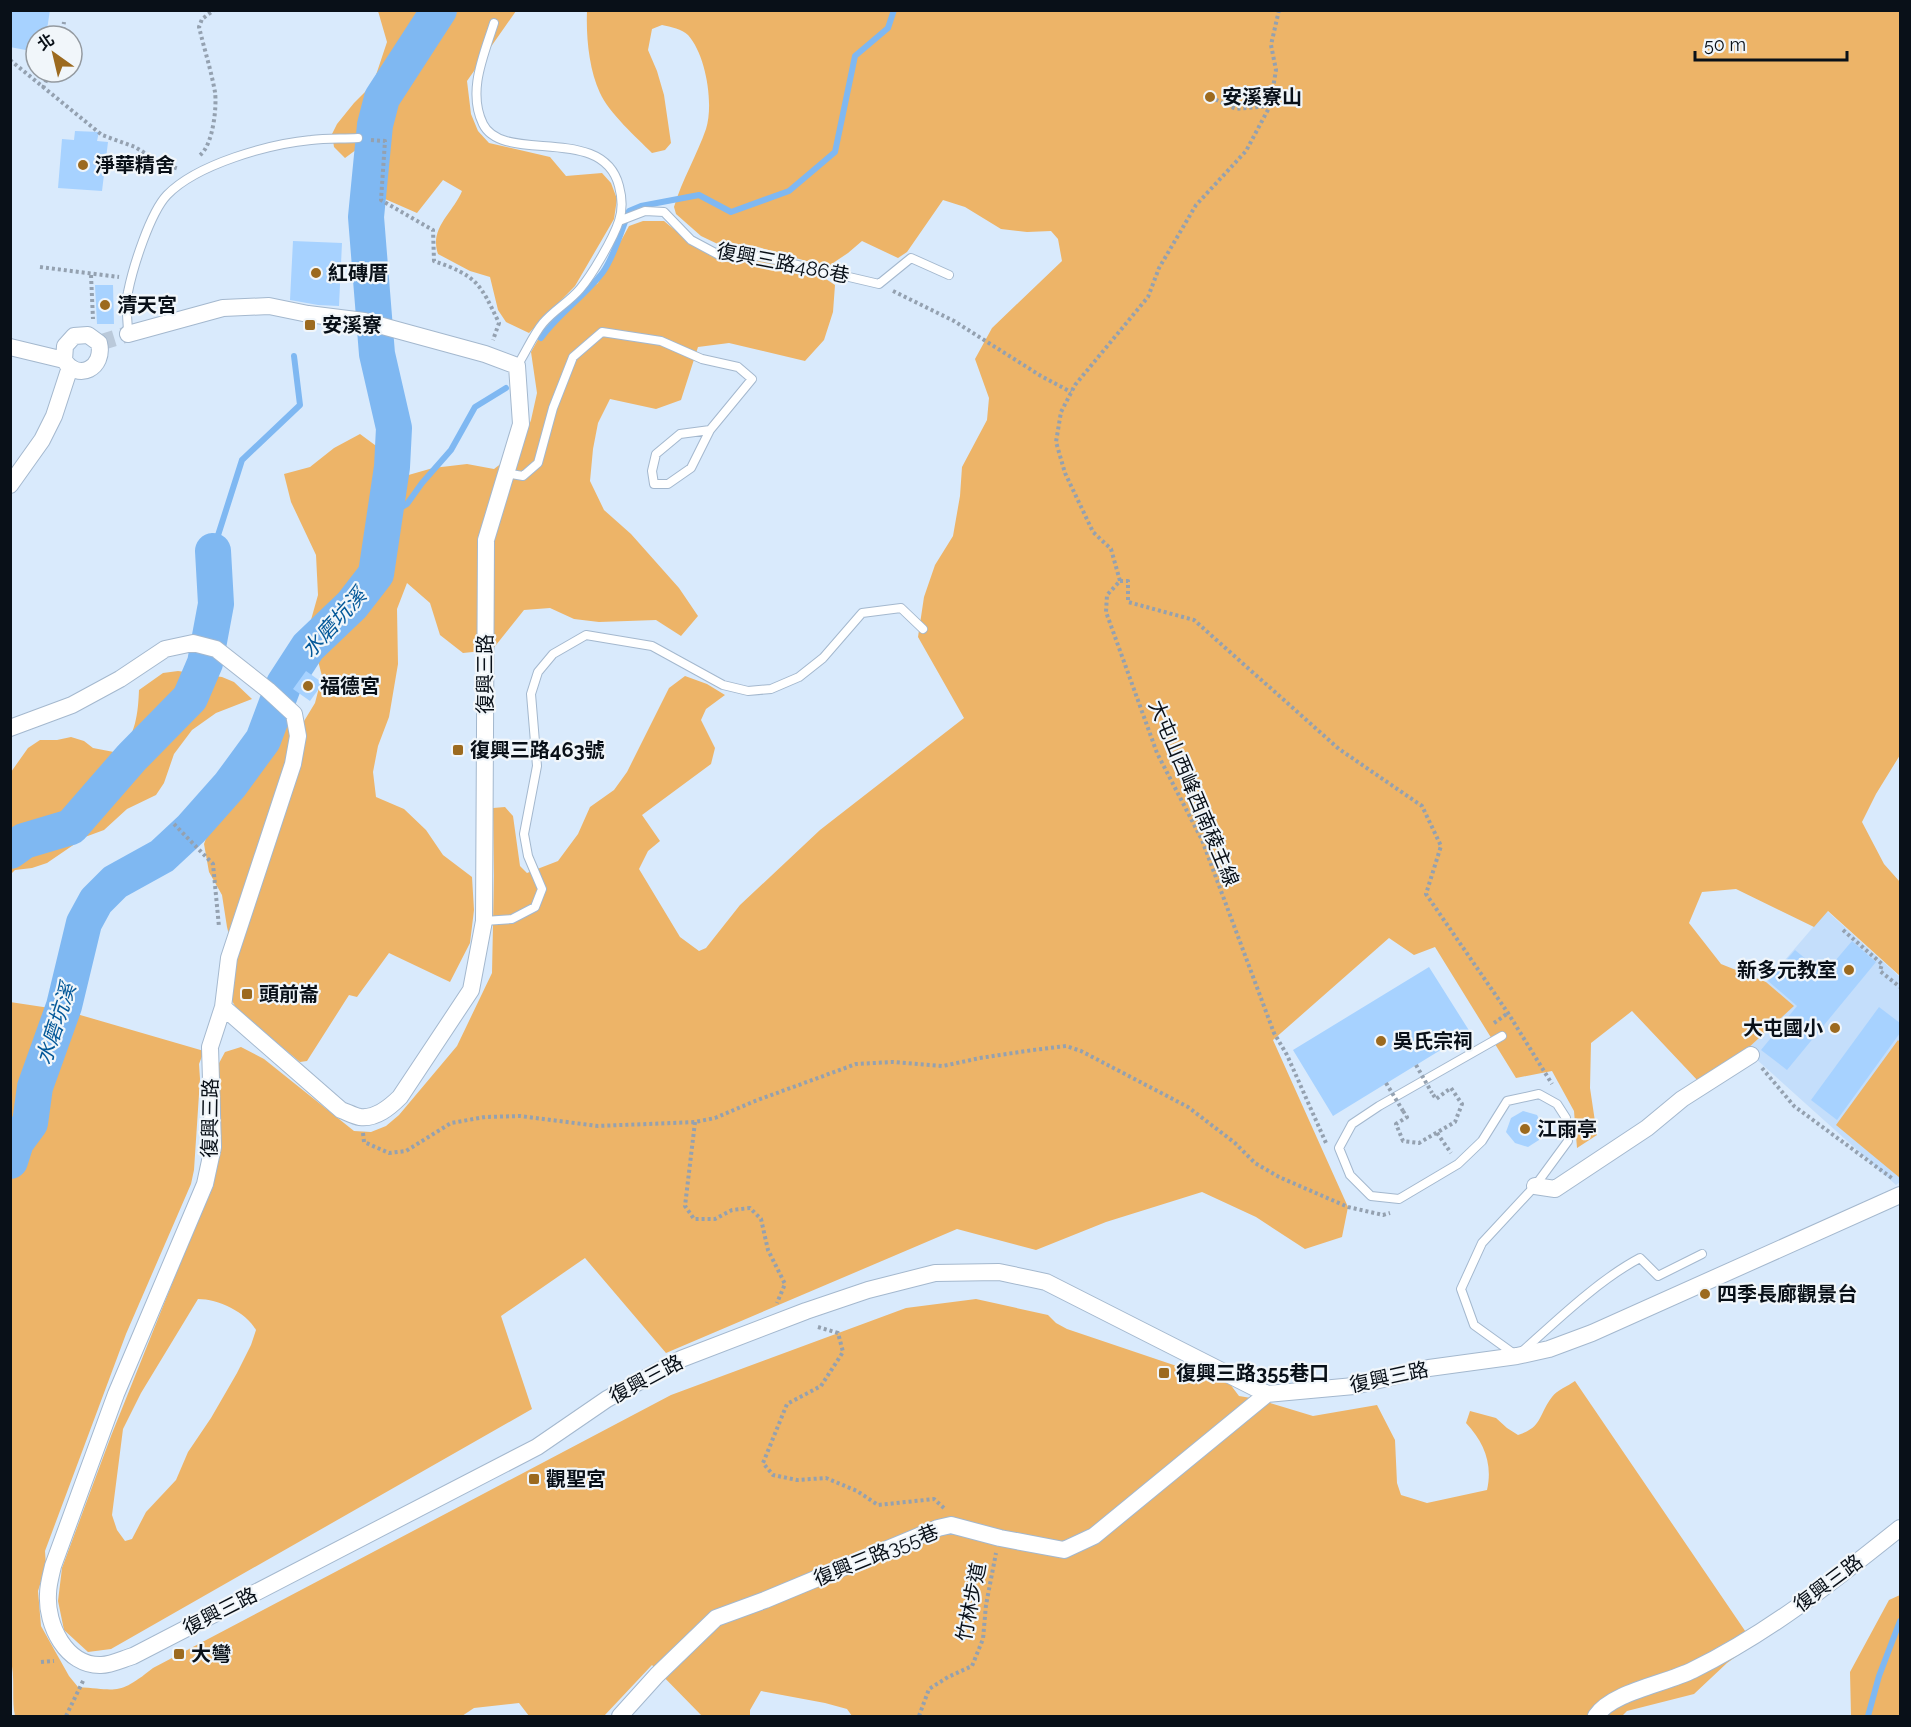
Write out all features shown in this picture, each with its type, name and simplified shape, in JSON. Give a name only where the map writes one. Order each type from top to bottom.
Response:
[{"type":"street","points":[[128,334],[223,308],[268,306],[364,321],[485,354],[518,366]]},
{"type":"street","points":[[10,347],[67,364],[75,370],[87,370],[96,363],[101,352],[99,343],[94,338],[81,334],[68,340],[63,353],[67,364],[54,416],[42,440],[10,485]]},
{"type":"street","name":"復興三路","points":[[360,1117],[375,1115],[390,1107],[400,1097],[471,990],[484,921],[486,540],[521,424],[518,366]]},
{"type":"street","name":"復興三路","points":[[10,728],[72,705],[120,679],[165,649],[193,643],[216,649],[268,690],[294,714],[298,736],[293,764],[229,958],[223,1006],[210,1047],[213,1147],[205,1184],[116,1394],[53,1566],[48,1595],[52,1629],[66,1649],[79,1660],[90,1665],[104,1666],[133,1656],[537,1447],[606,1399],[681,1359],[868,1290],[934,1273],[999,1272],[1046,1282],[1267,1394],[1354,1386],[1429,1368],[1517,1356],[1549,1349],[1592,1333],[1900,1195]]},
{"type":"street","points":[[223,1006],[341,1110],[360,1117]]},
{"type":"street","points":[[1535,1186],[1555,1189],[1647,1128],[1683,1099],[1751,1055]]},
{"type":"street","name":"復興三路355巷","points":[[620,1716],[657,1675],[716,1618],[787,1592],[938,1528],[951,1526],[1064,1550],[1094,1536],[1267,1394]]},
{"type":"street","name":"復興三路","points":[[1596,1716],[1618,1697],[1675,1679],[1726,1654],[1811,1599],[1900,1528]]},
{"type":"lane","points":[[494,22],[476,78],[477,96],[484,126],[495,138],[582,151],[599,157],[616,174],[622,198],[620,221],[608,244],[580,289],[543,323],[518,366]]},
{"type":"lane","points":[[128,334],[127,294],[146,235],[165,196],[184,179],[213,165],[263,150],[310,140],[358,138]]},
{"type":"lane","name":"復興三路486巷","points":[[620,221],[642,213],[664,212],[691,240],[718,255],[735,258],[759,256],[879,284]]},
{"type":"lane","points":[[879,284],[911,258],[949,275]]},
{"type":"lane","points":[[505,473],[523,476],[538,463],[553,408],[573,357],[602,332],[661,341],[702,359],[738,368],[752,379],[710,430],[691,468],[668,484],[654,484],[652,471],[656,454],[680,434],[710,430]]},
{"type":"lane","points":[[484,921],[513,919],[535,907],[542,889],[528,856],[524,834],[537,766],[531,694],[538,672],[554,654],[586,635],[652,646],[723,686],[748,691],[771,688],[800,677],[823,658],[862,613],[901,608],[922,629]]},
{"type":"lane","points":[[1502,1036],[1352,1124],[1339,1148],[1350,1175],[1371,1196],[1399,1199],[1458,1164],[1482,1142],[1507,1101],[1539,1094],[1557,1104],[1566,1118],[1568,1141],[1535,1186],[1482,1243],[1461,1289],[1474,1325],[1517,1356],[1626,1265],[1640,1258],[1658,1275],[1702,1254]]},
{"type":"path","points":[[196,158],[204,152],[212,135],[215,94],[198,27],[202,19],[214,10]]},
{"type":"path","points":[[1279,10],[1271,45],[1276,70],[1270,106],[1246,151],[1196,205],[1159,268],[1148,297],[1075,385],[1061,412],[1056,442],[1065,473],[1093,532],[1111,549],[1120,581],[1128,581],[1128,602],[1194,620],[1339,749],[1422,806],[1441,846],[1426,894],[1514,1023],[1558,1094],[1557,1104]]},
{"type":"path","points":[[10,60],[102,135],[135,147],[161,163],[185,172],[184,179]]},
{"type":"path","points":[[43,88],[45,84]]},
{"type":"path","points":[[1210,97],[1236,109],[1270,106]]},
{"type":"path","points":[[385,141],[381,200],[433,230],[434,261],[455,268],[475,279],[499,323],[497,334],[485,354]]},
{"type":"path","points":[[180,170],[188,164]]},
{"type":"path","points":[[40,267],[91,275],[132,278]]},
{"type":"path","points":[[91,275],[94,338]]},
{"type":"path","points":[[879,284],[954,321],[1041,376],[1071,392]]},
{"type":"path","name":"大屯山西峰西南稜主線","points":[[1120,581],[1107,595],[1107,612],[1157,753],[1202,840],[1274,1033],[1287,1055],[1329,1148],[1339,1148]]},
{"type":"path","points":[[174,824],[213,864],[217,921]]},
{"type":"path","points":[[1843,930],[1882,964],[1880,972],[1900,987]]},
{"type":"path","points":[[360,1117],[364,1142],[389,1153],[406,1151],[451,1123],[485,1117],[520,1116],[598,1126],[695,1122],[715,1118],[856,1064],[893,1062],[943,1066],[980,1058],[1066,1046],[1081,1051],[1188,1107],[1235,1143],[1255,1163],[1314,1194],[1348,1207],[1383,1215],[1393,1212],[1399,1199]]},
{"type":"path","points":[[1751,1055],[1794,1106],[1900,1184]]},
{"type":"path","points":[[1386,1083],[1407,1117],[1396,1124],[1403,1141],[1419,1143],[1437,1133],[1455,1122],[1462,1104],[1451,1088],[1436,1099],[1416,1065]]},
{"type":"path","points":[[695,1122],[685,1206],[694,1219],[715,1219],[732,1210],[750,1208],[761,1219],[768,1250],[785,1284],[773,1313],[774,1323]]},
{"type":"path","points":[[1437,1133],[1458,1164]]},
{"type":"path","points":[[806,1311],[810,1324],[838,1333],[843,1352],[821,1386],[787,1404],[763,1463],[773,1475],[797,1480],[826,1478],[857,1491],[878,1505],[934,1499],[951,1515],[951,1526]]},
{"type":"path","name":"竹林步道","points":[[919,1716],[929,1689],[972,1666],[983,1639],[992,1572],[1000,1538]]},
{"type":"path","points":[[66,1716],[90,1665]]},
{"type":"shaded area","points":[[378,11],[516,11],[467,81],[471,114],[478,131],[489,143],[550,157],[566,176],[602,173],[611,183],[617,199],[614,219],[575,286],[529,333],[506,322],[498,310],[490,277],[470,271],[438,254],[436,245],[439,228],[462,191],[443,180],[417,213],[385,199],[391,139],[387,132],[380,132],[345,158],[334,147],[332,134],[337,124],[373,84],[387,42]]},
{"type":"shaded area","points":[[587,11],[1900,11],[1900,755],[1862,822],[1884,864],[1900,882],[1900,976],[1828,911],[1814,927],[1736,889],[1702,892],[1689,923],[1721,964],[1766,982],[1794,1006],[1746,1050],[1699,1082],[1632,1011],[1591,1043],[1590,1088],[1597,1135],[1577,1148],[1574,1111],[1552,1071],[1516,1078],[1435,947],[1414,955],[1389,938],[1273,1040],[1348,1207],[1342,1237],[1305,1249],[1256,1217],[1202,1192],[1106,1222],[1036,1250],[957,1229],[666,1353],[585,1258],[501,1316],[532,1409],[111,1649],[88,1652],[64,1630],[58,1601],[62,1568],[111,1436],[213,1187],[221,1144],[218,1065],[225,1052],[241,1047],[264,1059],[354,1131],[371,1132],[386,1126],[399,1115],[457,1046],[492,973],[493,808],[505,807],[513,816],[520,866],[527,873],[558,861],[578,834],[590,807],[614,790],[627,772],[669,688],[685,676],[707,684],[725,695],[706,709],[701,720],[715,748],[711,764],[642,815],[660,841],[648,851],[639,869],[680,937],[699,951],[706,948],[740,905],[820,830],[964,718],[918,637],[924,597],[935,565],[953,536],[962,467],[987,420],[989,398],[975,359],[992,328],[1062,261],[1058,239],[1051,231],[1027,232],[1001,229],[965,207],[943,200],[907,252],[898,258],[862,241],[827,267],[758,247],[724,247],[701,236],[676,214],[674,207],[708,119],[709,94],[700,55],[683,31],[662,25],[652,29],[648,50],[664,95],[671,143],[665,150],[652,153],[616,117],[600,93],[591,63]],"holes":[[[198,1299],[223,1304],[246,1318],[256,1330],[251,1345],[211,1418],[188,1452],[176,1480],[146,1512],[132,1539],[125,1541],[117,1530],[112,1515],[123,1429],[141,1393]]]},
{"type":"shaded area","points":[[643,221],[664,221],[682,236],[723,260],[760,260],[820,275],[835,285],[833,312],[824,340],[805,361],[729,343],[698,347],[681,400],[656,409],[610,399],[598,423],[590,481],[604,510],[631,534],[679,588],[698,616],[681,636],[656,620],[599,622],[574,619],[550,608],[524,610],[492,650],[463,653],[440,635],[430,603],[407,583],[397,609],[398,664],[389,717],[378,746],[373,772],[376,797],[404,809],[426,830],[443,855],[472,877],[474,910],[470,943],[450,982],[389,953],[357,997],[349,995],[307,1061],[300,1062],[247,1018],[231,999],[235,959],[222,895],[209,872],[204,844],[213,819],[218,774],[245,743],[282,722],[298,731],[315,703],[322,676],[309,627],[318,595],[316,555],[291,502],[284,474],[310,467],[334,448],[360,434],[383,451],[405,476],[433,468],[467,464],[494,469],[520,449],[531,420],[537,393],[531,352],[544,329],[566,307],[598,283],[629,226]]},
{"type":"shaded area","points":[[178,671],[222,677],[234,682],[252,699],[216,713],[192,730],[174,754],[164,783],[156,795],[127,809],[104,830],[85,837],[47,863],[15,870],[11,874],[11,772],[28,748],[40,740],[71,737],[84,741],[93,748],[119,753],[133,731],[139,690],[163,673]]},
{"type":"shaded area","name":"大屯國小","points":[[1827,911],[1900,977],[1900,1182],[1896,1185],[1746,1050],[1793,1006],[1766,982]]},
{"type":"shaded area","points":[[10,1002],[63,1010],[204,1051],[199,1064],[194,1170],[191,1184],[126,1334],[45,1551],[46,1566],[38,1591],[41,1626],[69,1676],[78,1687],[118,1689],[125,1687],[153,1668],[671,1395],[906,1308],[976,1299],[1048,1315],[1067,1329],[1230,1384],[1239,1396],[1257,1399],[1313,1416],[1377,1405],[1395,1440],[1397,1483],[1401,1495],[1427,1503],[1487,1490],[1488,1462],[1478,1438],[1466,1423],[1470,1411],[1496,1418],[1518,1435],[1532,1428],[1554,1395],[1575,1381],[1754,1644],[1727,1663],[1694,1694],[1627,1711],[1622,1716],[852,1716],[847,1709],[761,1691],[750,1710],[750,1716],[702,1716],[652,1665],[604,1716],[529,1716],[519,1703],[474,1708],[462,1716],[15,1716],[10,1657]]},
{"type":"shaded area","points":[[1898,1040],[1900,1042],[1900,1178],[1836,1125]]},
{"type":"shaded area","points":[[1900,1595],[1900,1716],[1851,1716],[1850,1672],[1889,1600]]},
{"type":"building","points":[[10,10],[50,10],[48,24],[24,24],[24,50],[10,47]]},
{"type":"building","name":"淨華精舍","points":[[75,131],[99,132],[97,141],[108,142],[102,191],[58,188],[62,139],[74,140]]},
{"type":"building","name":"紅磚厝","points":[[293,241],[342,243],[339,306],[290,300]]},
{"type":"building","name":"清天宮","points":[[95,285],[113,285],[114,324],[97,324]]},
{"type":"building","name":"福德宮","points":[[306,671],[323,683],[310,701],[293,689]]},
{"type":"building","points":[[1852,941],[1876,962],[1787,1070],[1761,1050],[1797,1006],[1768,981],[1795,950],[1824,974]]},
{"type":"building","name":"吳氏宗祠","points":[[1429,967],[1470,1032],[1333,1116],[1293,1050]]},
{"type":"building","points":[[1879,1007],[1900,1023],[1900,1033],[1837,1120],[1811,1100]]},
{"type":"building","name":"江雨亭","points":[[1523,1111],[1537,1115],[1543,1127],[1539,1140],[1528,1147],[1515,1143],[1506,1132],[1511,1118]]},
{"type":"waterway","name":"水磨坑溪","points":[[10,1161],[16,1142],[30,1123],[35,1087],[64,1006],[84,923],[96,901],[115,882],[162,856],[191,829],[230,785],[263,740],[284,684],[308,647],[352,605],[376,574],[392,467],[394,428],[377,354],[366,217],[375,125],[382,98],[439,10]]},
{"type":"waterway","points":[[541,338],[603,272],[614,251],[629,211],[641,206],[699,195],[731,212],[789,191],[835,152],[855,56],[888,28],[894,10]]},
{"type":"waterway","points":[[213,551],[242,460],[300,405],[294,356]]},
{"type":"waterway","points":[[385,517],[407,504],[451,450],[475,407],[506,388]]},
{"type":"waterway","points":[[10,851],[24,841],[71,827],[132,757],[190,698],[205,663],[216,604],[213,551]]},
{"type":"waterway","points":[[1868,1716],[1879,1676],[1900,1621]]},
{"type":"tunnel","points":[[99,343],[128,334]]},
{"type":"place","name":"安溪寮山","points":[[1210,97]]},
{"type":"place","name":"淨華精舍","points":[[83,165]]},
{"type":"place","name":"紅磚厝","points":[[316,273]]},
{"type":"place","name":"清天宮","points":[[105,305]]},
{"type":"place","name":"安溪寮","points":[[310,325]]},
{"type":"place","name":"福德宮","points":[[308,686]]},
{"type":"place","name":"復興三路463號","points":[[458,750]]},
{"type":"place","name":"新多元教室","points":[[1849,970]]},
{"type":"place","name":"頭前崙","points":[[247,994]]},
{"type":"place","name":"大屯國小","points":[[1835,1028]]},
{"type":"place","name":"吳氏宗祠","points":[[1381,1041]]},
{"type":"place","name":"江雨亭","points":[[1525,1129]]},
{"type":"place","name":"四季長廊觀景台","points":[[1705,1294]]},
{"type":"place","name":"復興三路355巷口","points":[[1164,1373]]},
{"type":"place","name":"觀聖宮","points":[[534,1479]]},
{"type":"place","name":"大彎","points":[[179,1654]]}]
